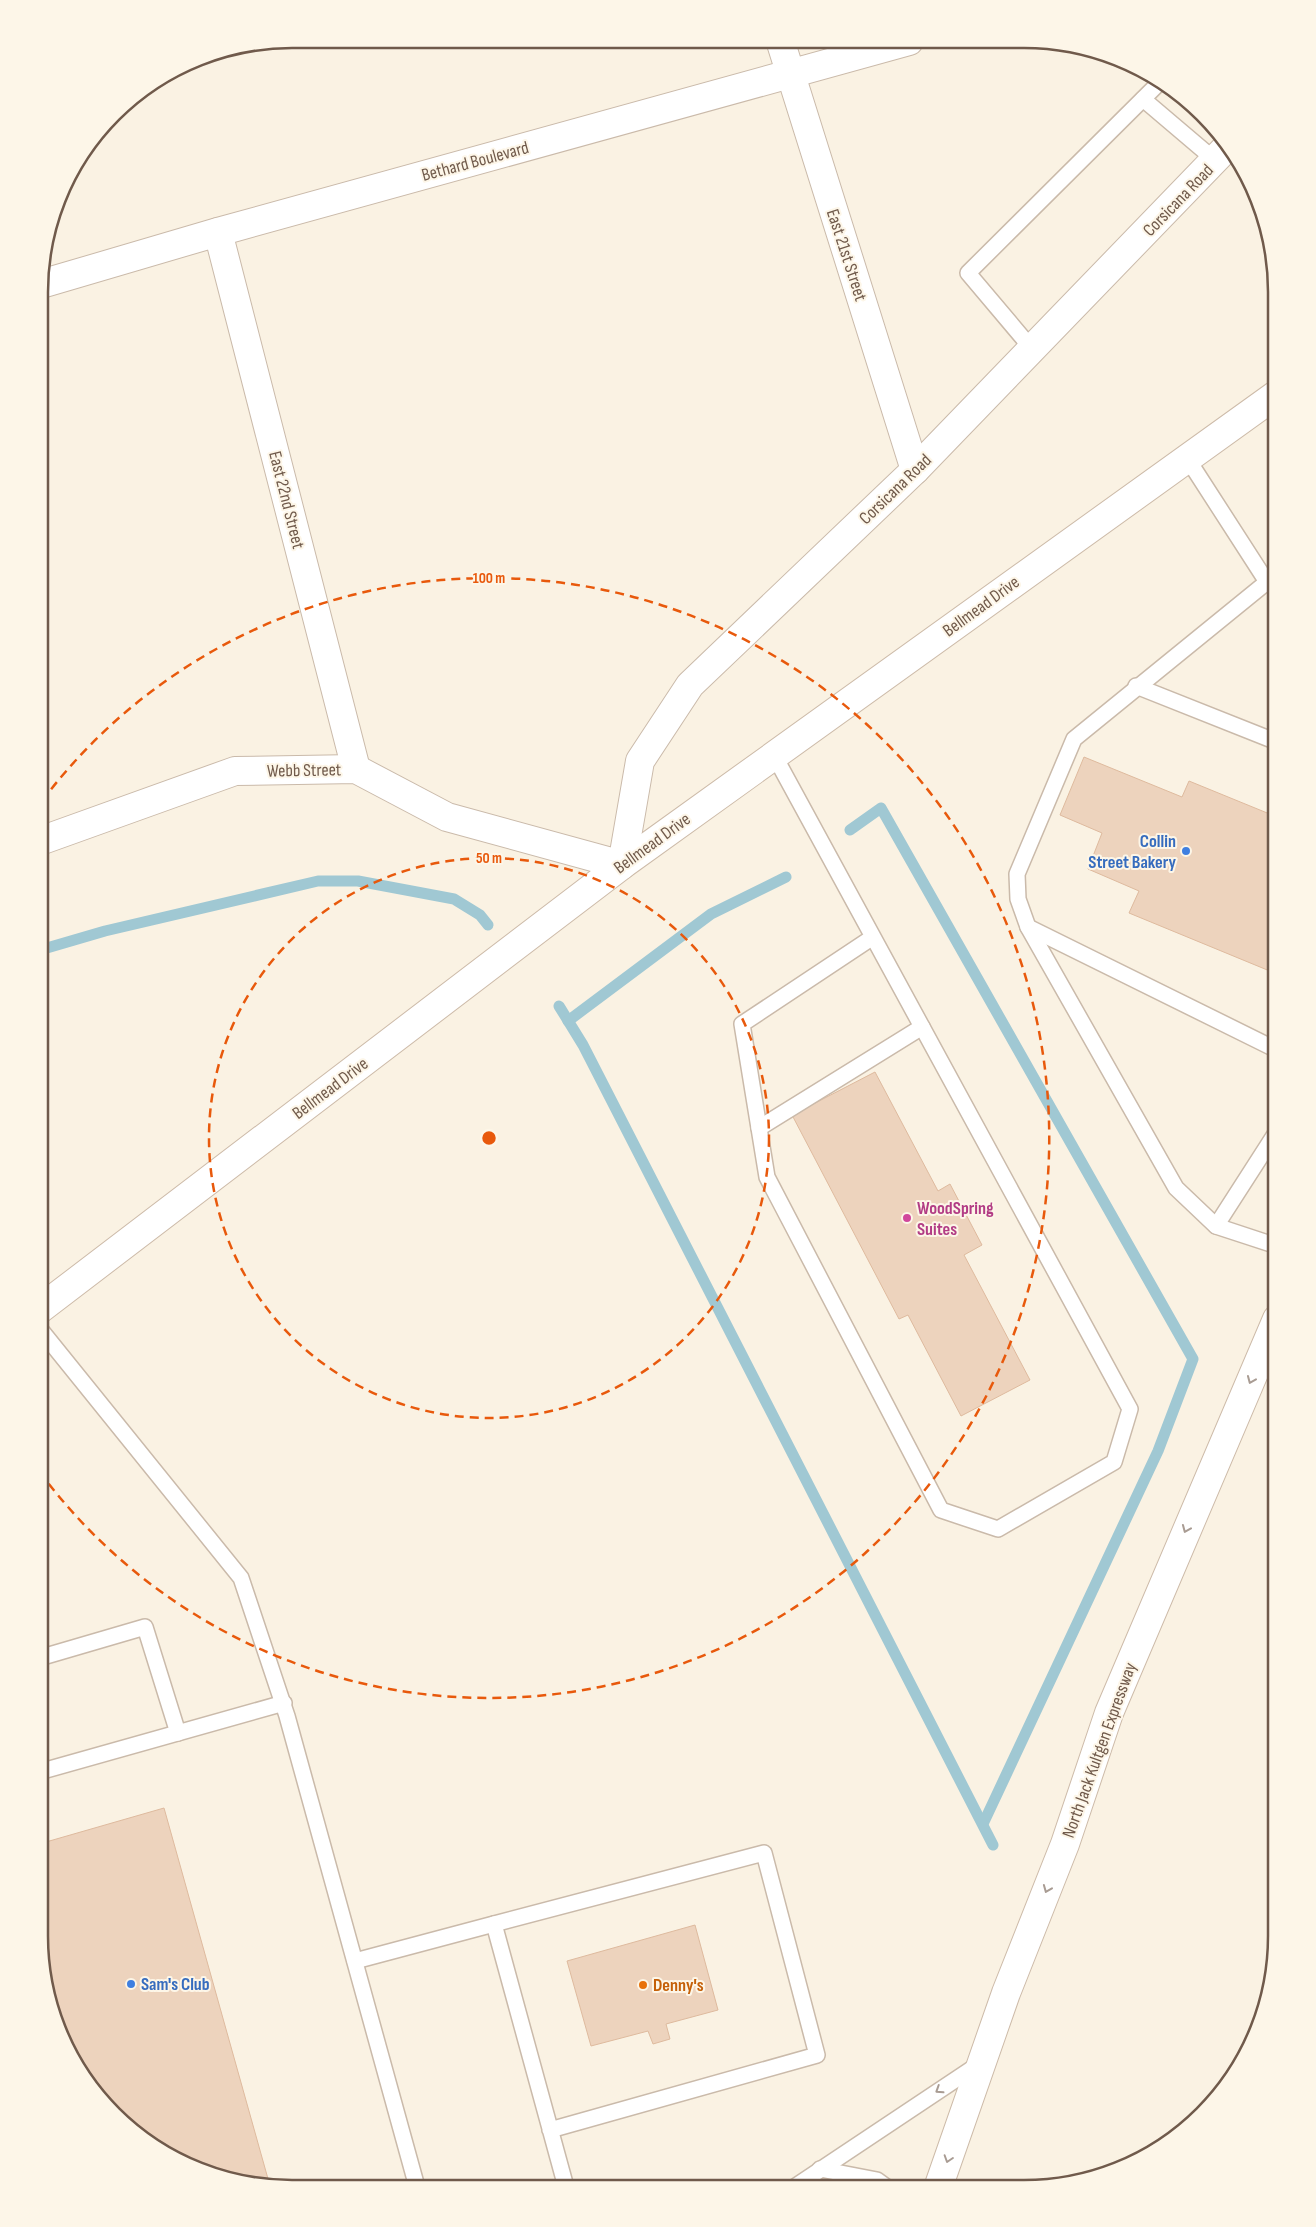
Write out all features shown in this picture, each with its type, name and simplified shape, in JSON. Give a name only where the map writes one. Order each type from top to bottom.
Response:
[{"type":"street","name":"East 21st Street","points":[[782,48],[915,470]]},
{"type":"street","name":"Bethard Boulevard","points":[[48,282],[218,232],[882,48]]},
{"type":"street","name":"Corsicana Road","points":[[622,865],[640,761],[690,684],[915,470],[1222,153]]},
{"type":"street","name":"East 22nd Street","points":[[218,232],[356,769]]},
{"type":"street","name":"Bellmead Drive","points":[[48,1303],[622,865],[1268,400]]},
{"type":"street","name":"Webb Street","points":[[48,837],[235,771],[356,769],[447,817],[622,865]]},
{"type":"street","name":"North Jack Kultgen Expressway","points":[[941,2180],[1006,1993],[1065,1844],[1109,1713],[1268,1340]]},
{"type":"lane","points":[[1033,350],[968,273],[1156,86]]},
{"type":"lane","points":[[1143,99],[1222,153]]},
{"type":"lane","points":[[1188,458],[1268,579]]},
{"type":"lane","points":[[1268,588],[1136,686],[1074,738],[1017,874],[1018,899],[1028,927],[1176,1188],[1216,1226],[1268,1243]]},
{"type":"lane","points":[[1136,686],[1268,738]]},
{"type":"lane","points":[[774,755],[1130,1409],[1114,1462],[998,1529],[941,1510],[767,1176],[742,1024],[873,937]]},
{"type":"lane","points":[[1028,927],[1268,1046]]},
{"type":"lane","points":[[759,1128],[922,1027]]},
{"type":"lane","points":[[1216,1226],[1268,1145]]},
{"type":"lane","points":[[48,1339],[241,1578],[284,1704],[415,2180]]},
{"type":"lane","points":[[48,1655],[145,1627],[178,1733]]},
{"type":"lane","points":[[48,1769],[284,1704]]},
{"type":"lane","points":[[355,1961],[764,1853],[817,2055],[550,2130]]},
{"type":"lane","points":[[494,1924],[564,2180]]},
{"type":"lane","points":[[804,2180],[980,2064]]},
{"type":"lane","points":[[820,2169],[877,2180]]},
{"type":"building","name":"Collin Street Bakery","points":[[1084,757],[1182,797],[1189,781],[1268,813],[1268,970],[1129,913],[1139,891],[1088,869],[1102,833],[1060,815]]},
{"type":"building","name":"WoodSpring Suites","points":[[875,1072],[938,1191],[950,1184],[982,1245],[964,1255],[1030,1380],[961,1416],[908,1315],[899,1319],[792,1115]]},
{"type":"building","name":"Sam's Club","points":[[164,1808],[268,2178],[244,2175],[213,2167],[170,2147],[143,2129],[119,2108],[89,2071],[66,2029],[52,1983],[48,1951],[48,1841]]},
{"type":"building","name":"Denny's","points":[[695,1925],[718,2010],[666,2024],[670,2039],[653,2044],[648,2031],[591,2046],[567,1961]]},
{"type":"waterway","points":[[850,830],[881,808],[1193,1359],[1158,1451],[983,1824]]},
{"type":"waterway","points":[[568,1021],[711,914],[786,877]]},
{"type":"waterway","points":[[48,948],[105,931],[318,881],[358,881],[454,899],[480,915],[488,925]]},
{"type":"waterway","points":[[559,1006],[583,1045],[993,1845]]},
{"type":"place","name":"Collin Street Bakery","points":[[1186,851]]},
{"type":"place","name":"WoodSpring Suites","points":[[907,1218]]},
{"type":"place","name":"Sam's Club","points":[[131,1984]]},
{"type":"place","name":"Denny's","points":[[643,1985]]}]
